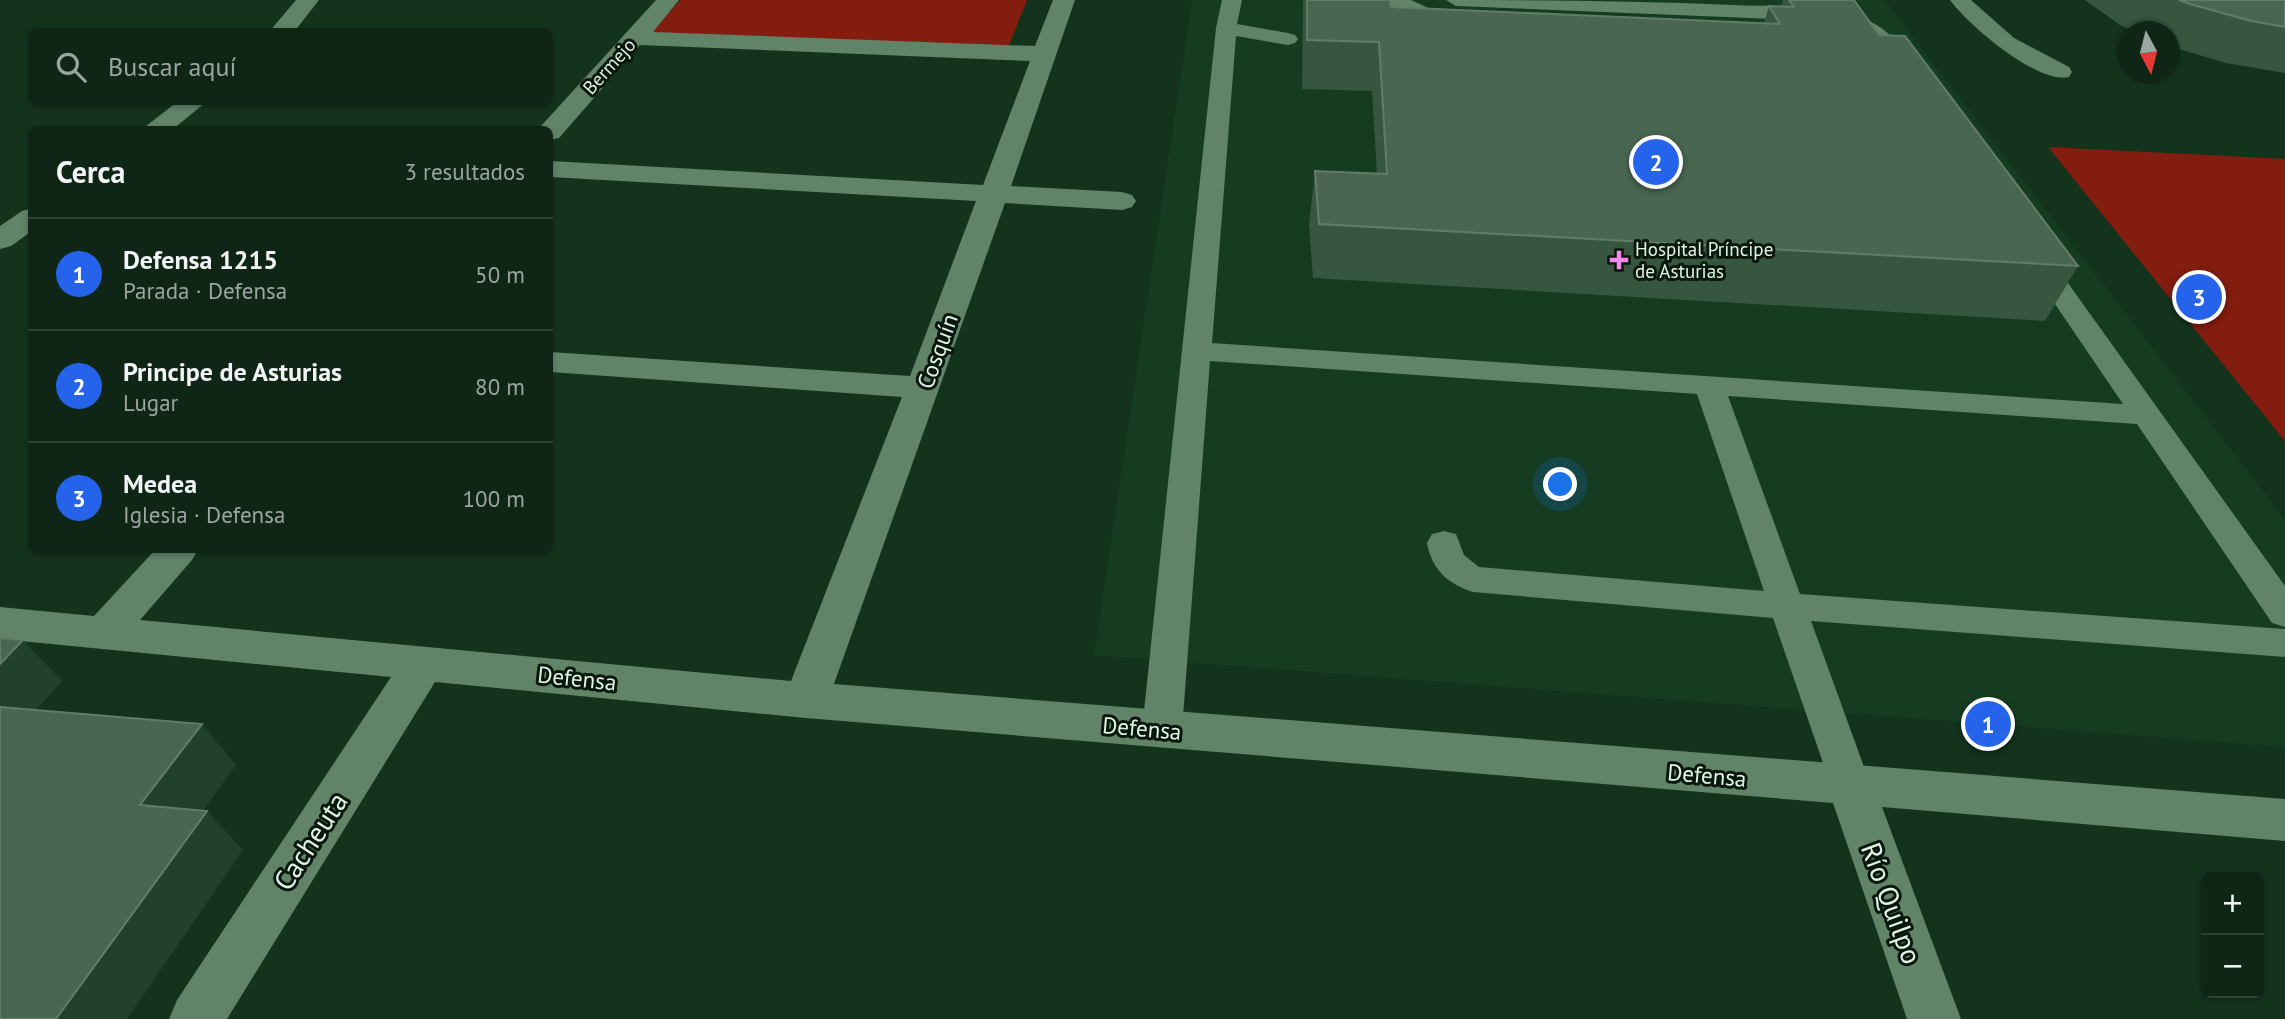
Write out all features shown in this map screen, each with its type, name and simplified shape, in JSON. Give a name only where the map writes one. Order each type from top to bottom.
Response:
[{"type":"street","points":[[284,28],[308,0]]},
{"type":"street","name":"Bermejo","points":[[553,129],[668,0]]},
{"type":"street","name":"Cosquín","points":[[806,700],[1064,0]]},
{"type":"street","points":[[634,38],[1044,54]]},
{"type":"street","points":[[160,126],[189,105]]},
{"type":"street","points":[[553,169],[1122,201]]},
{"type":"street","points":[[0,240],[28,220]]},
{"type":"street","points":[[553,362],[923,388]]},
{"type":"street","points":[[104,633],[175,553]]},
{"type":"street","name":"Defensa","points":[[0,623],[806,700],[2285,820]]},
{"type":"street","name":"Cacheuta","points":[[196,1019],[424,663]]},
{"type":"street","name":"Río Quilpo","points":[[1851,786],[1934,1019]]},
{"type":"lane","points":[[1395,0],[1467,33]]},
{"type":"lane","points":[[1456,0],[1825,15],[1852,21],[1882,36],[1918,85]]},
{"type":"lane","points":[[1960,0],[1989,30],[2025,56],[2061,72]]},
{"type":"lane","points":[[1636,27],[1669,8]]},
{"type":"lane","points":[[1161,730],[1229,14],[1288,39]]},
{"type":"lane","points":[[2020,233],[2285,613]]},
{"type":"lane","points":[[1198,351],[2146,415]]},
{"type":"lane","points":[[1709,386],[1851,786]]},
{"type":"lane","points":[[1444,542],[1446,559],[1459,572],[1473,579],[1786,606],[2285,643]]},
{"type":"shaded area","points":[[680,0],[1027,0],[1008,48],[650,34]]},
{"type":"shaded area","name":"Hospital Príncipe de Asturias","points":[[1192,0],[1884,0],[2285,520],[2285,747],[1094,655]]},
{"type":"shaded area","points":[[2048,147],[2285,159],[2285,441]]},
{"type":"building","points":[[1307,0],[1390,0],[1391,7],[1780,24],[1769,6],[1794,7],[1789,0],[1854,0],[1879,35],[1905,36],[2078,266],[1319,224],[1315,171],[1387,174],[1379,42],[1307,40]]},
{"type":"building","points":[[2179,0],[2285,0],[2285,27],[2251,21]]},
{"type":"building","points":[[0,638],[23,640],[0,664]]},
{"type":"building","points":[[0,707],[202,724],[140,805],[207,811],[56,1019],[0,1019]]},
{"type":"place","name":"Principe de Asturias","points":[[1656,162]]},
{"type":"place","name":"Hospital Príncipe de Asturias","points":[[1619,260]]},
{"type":"place","name":"Medea","points":[[2199,297]]},
{"type":"place","name":"Defensa 1215","points":[[1988,724]]}]
